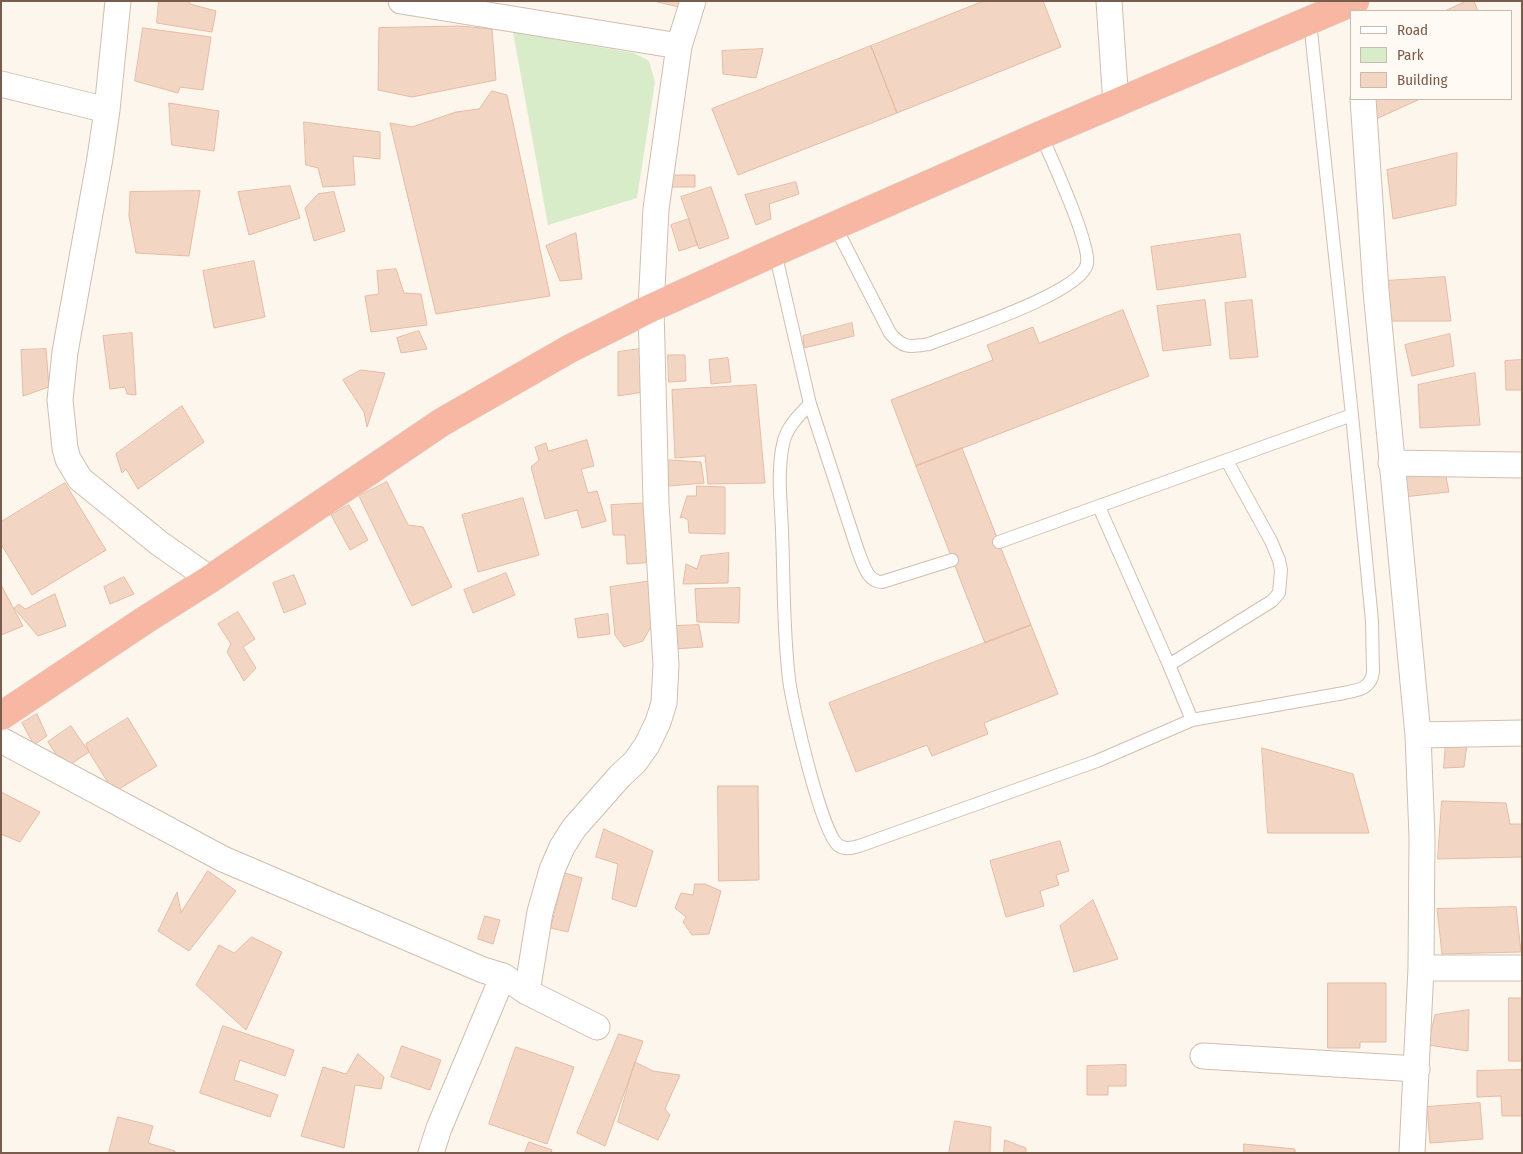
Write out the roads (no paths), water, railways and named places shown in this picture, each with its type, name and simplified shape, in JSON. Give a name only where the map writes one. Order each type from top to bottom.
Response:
[{"type":"highway","points":[[1,716],[145,620],[210,580],[442,422],[571,348],[651,308],[775,252],[1041,135],[1356,1]]},
{"type":"street","points":[[118,1],[107,110],[86,240],[65,352],[60,400],[65,448],[68,459],[80,479],[210,580]]},
{"type":"street","points":[[401,1],[679,46]]},
{"type":"street","points":[[526,992],[540,912],[552,870],[562,847],[574,828],[647,745],[658,722],[664,703],[666,666],[656,503],[651,308],[656,209],[679,46],[693,1]]},
{"type":"street","points":[[1109,1],[1116,104]]},
{"type":"street","points":[[1,84],[107,110]]},
{"type":"street","points":[[1363,100],[1376,291],[1418,735],[1422,837],[1421,968],[1412,1153]]},
{"type":"street","points":[[1391,463],[1522,465]]},
{"type":"street","points":[[1418,735],[1522,733]]},
{"type":"street","points":[[1,740],[223,859],[483,970],[502,976],[526,992],[597,1027]]},
{"type":"street","points":[[1421,968],[1522,968]]},
{"type":"street","points":[[431,1153],[439,1128],[502,976]]},
{"type":"street","points":[[1203,1056],[1416,1069]]},
{"type":"lane","points":[[810,404],[790,426],[783,442],[780,468],[784,606],[789,679],[816,794],[828,828],[836,844],[841,847],[859,846],[1097,761],[1192,720],[1364,688],[1371,680],[1373,672],[1372,621],[1310,22]]},
{"type":"lane","points":[[834,226],[890,333],[900,344],[906,346],[929,344],[1058,293],[1078,279],[1086,268],[1088,261],[1083,240],[1066,194],[1041,135]]},
{"type":"lane","points":[[775,252],[810,404],[858,551],[870,577],[874,581],[882,582],[952,560]]},
{"type":"lane","points":[[999,542],[1227,461],[1352,414]]},
{"type":"lane","points":[[1169,666],[1272,601],[1279,593],[1281,570],[1279,560],[1271,541],[1227,461]]},
{"type":"lane","points":[[1099,507],[1192,720]]}]
